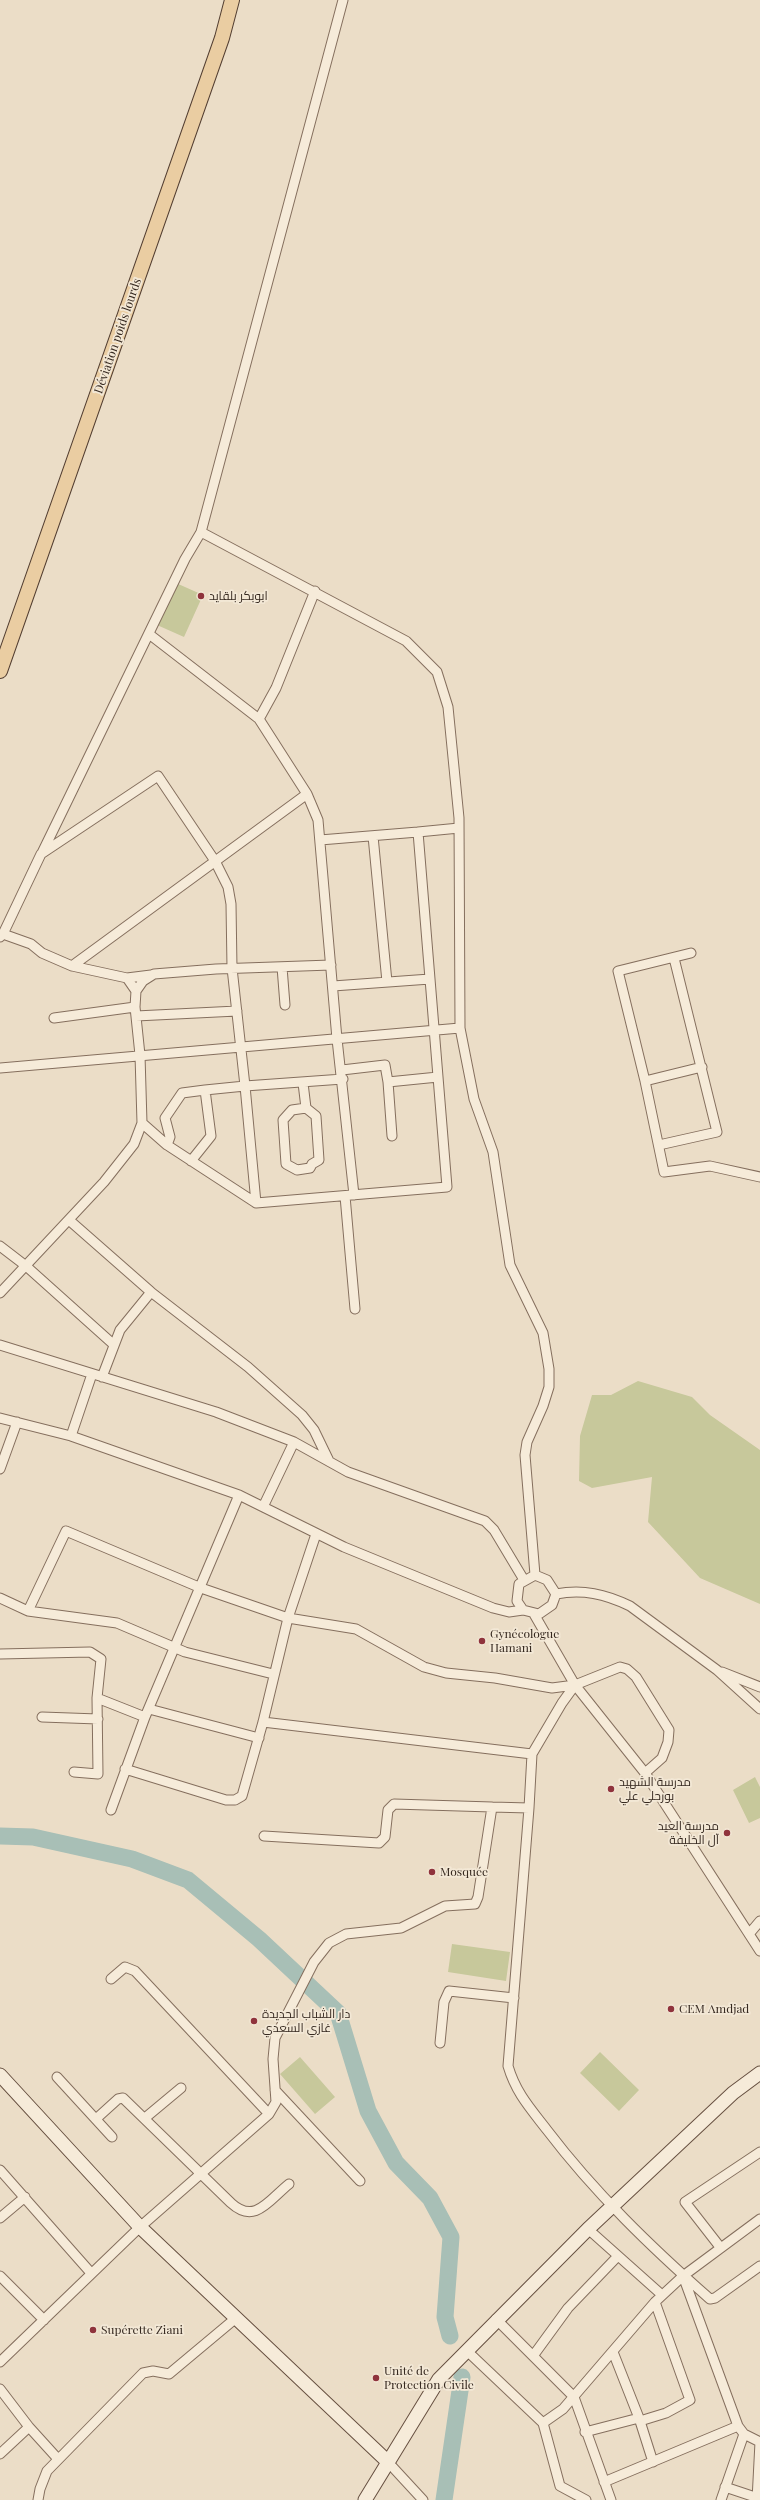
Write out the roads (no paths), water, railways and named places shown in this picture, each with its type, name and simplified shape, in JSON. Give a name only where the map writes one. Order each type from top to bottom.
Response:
[{"type":"main road","name":"Déviation poids lourds","points":[[0,671],[211,68],[232,0]]},
{"type":"main road","points":[[365,2500],[387,2461],[439,2379],[496,2319],[588,2229],[733,2093],[760,2073]]},
{"type":"main road","points":[[0,2075],[140,2227],[387,2461]]},
{"type":"street","points":[[331,965],[232,968],[154,974],[127,978],[72,966],[42,954],[31,944],[2,936],[149,634],[184,558],[201,532],[343,0]]},
{"type":"street","points":[[201,532],[315,591],[406,641],[437,672],[448,707],[459,828],[460,1028],[474,1099],[493,1152],[510,1265],[535,1312],[543,1333],[547,1350],[549,1387],[544,1406],[527,1442],[525,1456],[535,1575]]},
{"type":"street","points":[[259,719],[276,688],[315,591]]},
{"type":"street","points":[[149,634],[259,719],[307,794],[318,820],[337,1039],[342,1074],[355,1309]]},
{"type":"street","points":[[41,854],[158,776],[215,861],[228,887],[231,904],[232,968],[256,1203]]},
{"type":"street","points":[[72,966],[307,794]]},
{"type":"street","points":[[320,840],[459,828]]},
{"type":"street","points":[[142,1123],[167,1145],[256,1203],[447,1187],[418,832]]},
{"type":"street","points":[[373,836],[386,982]]},
{"type":"street","points":[[691,953],[618,971],[645,1081],[664,1172],[710,1166],[760,1177]]},
{"type":"street","points":[[659,1145],[717,1132],[674,958]]},
{"type":"street","points":[[282,967],[285,1006]]},
{"type":"street","points":[[136,991],[143,981],[154,974]]},
{"type":"street","points":[[0,1293],[104,1182],[134,1144],[142,1123],[140,1055],[136,1011],[136,991],[127,978]]},
{"type":"street","points":[[333,986],[430,979]]},
{"type":"street","points":[[54,1018],[136,1011],[237,1011]]},
{"type":"street","points":[[0,1068],[460,1028]]},
{"type":"street","points":[[167,1145],[170,1137],[165,1118],[170,1108],[182,1093],[245,1086],[303,1083],[385,1065],[388,1082],[392,1136]]},
{"type":"street","points":[[645,1081],[702,1067]]},
{"type":"street","points":[[388,1082],[438,1078]]},
{"type":"street","points":[[303,1083],[306,1108],[316,1116],[319,1160],[312,1164],[310,1168],[297,1170],[286,1164],[283,1120],[292,1110],[306,1108]]},
{"type":"street","points":[[191,1161],[211,1136],[205,1090]]},
{"type":"street","points":[[69,1220],[151,1292],[248,1366],[302,1415],[314,1430],[329,1461]]},
{"type":"street","points":[[0,1246],[26,1266],[113,1344]]},
{"type":"street","points":[[102,1377],[113,1344],[120,1330],[151,1292]]},
{"type":"street","points":[[0,1345],[216,1412],[294,1442],[348,1472],[485,1521],[494,1530],[524,1580]]},
{"type":"street","points":[[72,1436],[92,1374]]},
{"type":"street","points":[[0,1418],[72,1436],[239,1495],[316,1534],[493,1608],[509,1612],[524,1610],[534,1614],[544,1612],[552,1605],[556,1594]]},
{"type":"street","points":[[0,1469],[17,1422]]},
{"type":"street","points":[[263,1507],[294,1442]]},
{"type":"street","points":[[110,1810],[147,1713],[239,1495]]},
{"type":"street","points":[[28,1611],[66,1531],[201,1588],[288,1618],[356,1629],[424,1666],[446,1673],[495,1678],[552,1688],[575,1685],[620,1667],[627,1669],[636,1677],[669,1730],[668,1742],[662,1758],[645,1773]]},
{"type":"street","points":[[125,1769],[226,1800],[235,1800],[242,1796],[259,1738],[273,1674],[288,1618],[316,1534]]},
{"type":"street","points":[[524,1610],[517,1601],[516,1595],[519,1584],[524,1580],[535,1575],[547,1580],[556,1594]]},
{"type":"street","points":[[556,1594],[580,1591],[609,1597],[630,1606],[717,1670],[760,1709]]},
{"type":"street","points":[[0,1598],[28,1611],[117,1623],[175,1648],[273,1674]]},
{"type":"street","points":[[534,1614],[575,1685],[645,1773],[760,1951]]},
{"type":"street","points":[[0,1654],[90,1652],[101,1660],[98,1698],[98,1774],[74,1772]]},
{"type":"street","points":[[717,1670],[760,1687]]},
{"type":"street","points":[[575,1685],[562,1703],[532,1754],[508,2066],[514,2086],[571,2162],[612,2208],[683,2276],[710,2299],[715,2298],[760,2266]]},
{"type":"street","points":[[98,1698],[147,1713],[259,1738]]},
{"type":"street","points":[[42,1717],[98,1719]]},
{"type":"street","points":[[263,1722],[532,1754]]},
{"type":"street","points":[[264,1836],[379,1843],[384,1837],[388,1810],[394,1804],[529,1808]]},
{"type":"street","points":[[0,2362],[140,2227],[269,2114],[276,2102],[273,2059],[276,2038],[294,1999],[314,1962],[329,1943],[346,1934],[401,1928],[445,1906],[475,1904],[478,1897],[492,1807]]},
{"type":"street","points":[[749,1934],[760,1920]]},
{"type":"street","points":[[111,1979],[125,1967],[135,1971],[269,2114]]},
{"type":"street","points":[[440,2043],[444,2002],[449,1991],[514,1998]]},
{"type":"street","points":[[57,2077],[97,2118],[112,2137]]},
{"type":"street","points":[[145,2118],[181,2088]]},
{"type":"street","points":[[275,2090],[360,2181]]},
{"type":"street","points":[[97,2118],[118,2099],[123,2098],[239,2210],[245,2213],[254,2213],[289,2184]]},
{"type":"street","points":[[720,2247],[685,2202],[760,2152]]},
{"type":"street","points":[[0,2170],[91,2273]]},
{"type":"street","points":[[0,2218],[25,2197]]},
{"type":"street","points":[[543,2423],[550,2420],[574,2397],[658,2299],[683,2276],[720,2247],[760,2219]]},
{"type":"street","points":[[585,2432],[666,2413],[690,2400],[658,2299],[617,2256],[588,2229]]},
{"type":"street","points":[[533,2356],[568,2308],[617,2256]]},
{"type":"street","points":[[0,2276],[44,2320]]},
{"type":"street","points":[[683,2276],[738,2426],[744,2434],[760,2442],[758,2499],[725,2488]]},
{"type":"street","points":[[38,2500],[40,2489],[47,2471],[58,2458],[143,2373],[153,2371],[169,2374],[236,2318]]},
{"type":"street","points":[[496,2319],[574,2397],[585,2432],[611,2500]]},
{"type":"street","points":[[466,2350],[543,2423],[560,2486],[586,2500]]},
{"type":"street","points":[[613,2352],[640,2420],[653,2462]]},
{"type":"street","points":[[0,2389],[29,2427],[58,2458]]},
{"type":"street","points":[[604,2482],[738,2426]]},
{"type":"street","points":[[0,2454],[29,2427]]},
{"type":"street","points":[[721,2500],[744,2434]]},
{"type":"street","points":[[387,2461],[423,2500]]},
{"type":"waterway","points":[[0,1836],[33,1837],[132,1859],[188,1880],[259,1939],[338,2013],[368,2111],[396,2163],[430,2198],[451,2237],[445,2317],[450,2336]]},
{"type":"waterway","points":[[444,2500],[462,2377]]},
{"type":"place","name":"ابوبكر بلقايد","points":[[201,596]]},
{"type":"place","name":"Gynécologue Hamani","points":[[482,1641]]},
{"type":"place","name":"مدرسة الشهيد بورحلي علي","points":[[611,1789]]},
{"type":"place","name":"مدرسة العيد آل الخليفة","points":[[727,1833]]},
{"type":"place","name":"Mosquée","points":[[432,1872]]},
{"type":"place","name":"CEM Amdjad","points":[[671,2009]]},
{"type":"place","name":"دار الشباب الجديدة غازي السعدي","points":[[254,2021]]},
{"type":"place","name":"Supérette Ziani","points":[[93,2330]]},
{"type":"place","name":"Unité de Protection Civile","points":[[376,2378]]}]
